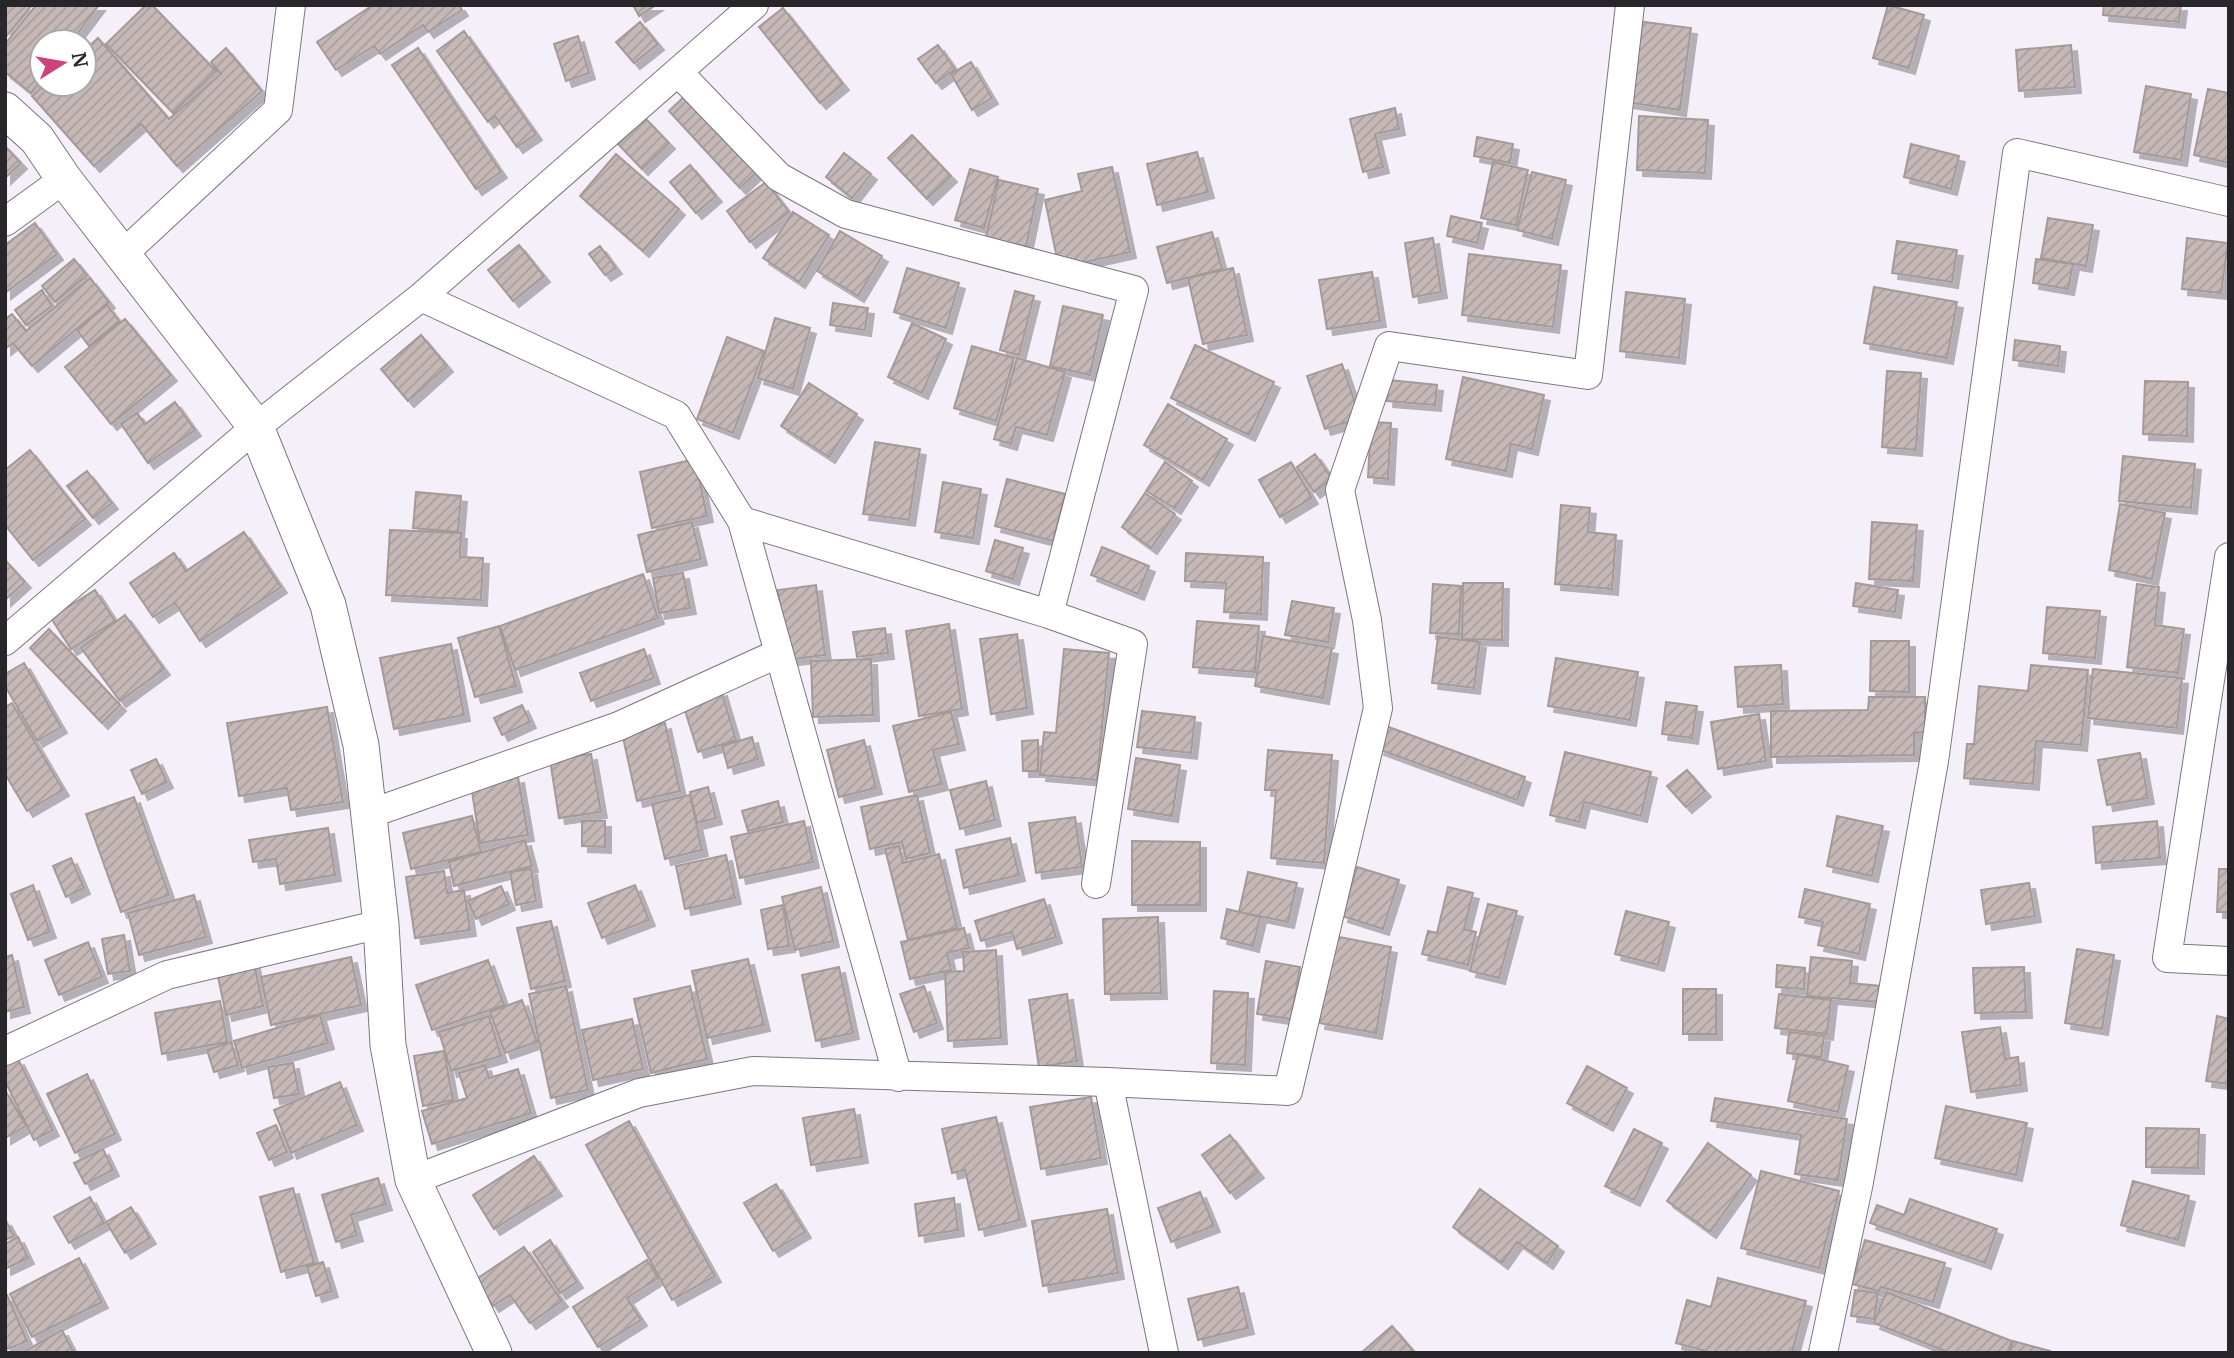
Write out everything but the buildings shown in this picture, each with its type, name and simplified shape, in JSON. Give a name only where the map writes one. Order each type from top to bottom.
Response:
[{"type":"street","points":[[122,254],[278,110],[291,5]]},
{"type":"street","points":[[5,640],[256,427],[421,297],[754,5]]},
{"type":"street","points":[[413,1180],[639,1093],[753,1071],[1108,1082],[1288,1091],[1378,708],[1367,620],[1340,490],[1389,346],[1587,375],[1630,5]]},
{"type":"street","points":[[678,72],[779,177],[846,214],[1134,290],[1049,614]]},
{"type":"street","points":[[5,110],[37,139],[64,179],[256,427],[328,605],[361,746],[381,924],[388,1045],[413,1180],[494,1353]]},
{"type":"street","points":[[1823,1353],[1859,1182],[1934,761],[2017,153],[2229,202]]},
{"type":"street","points":[[5,222],[64,179]]},
{"type":"street","points":[[421,297],[676,415],[742,522],[898,1077]]},
{"type":"street","points":[[742,522],[1049,614],[1133,644],[1096,884]]},
{"type":"street","points":[[2229,557],[2167,958],[2229,961]]},
{"type":"street","points":[[369,814],[619,726],[779,653]]},
{"type":"street","points":[[5,1051],[167,975],[381,924]]},
{"type":"street","points":[[1108,1082],[1164,1353]]}]
